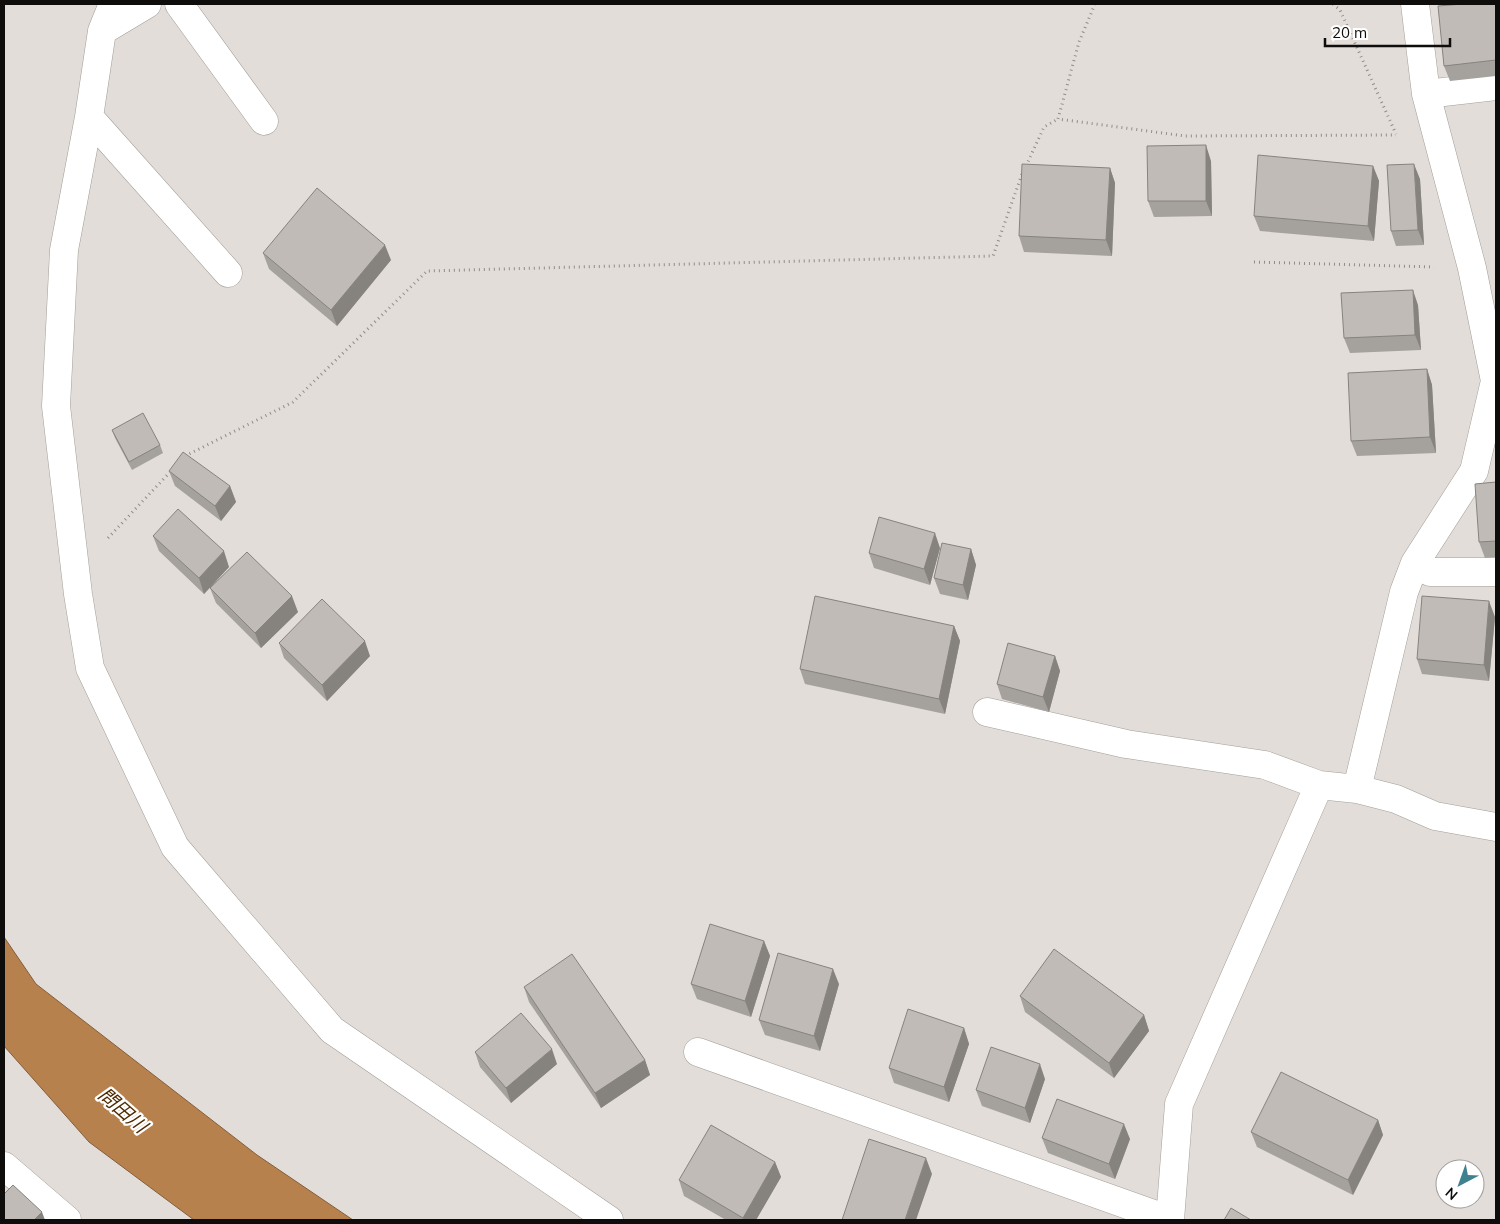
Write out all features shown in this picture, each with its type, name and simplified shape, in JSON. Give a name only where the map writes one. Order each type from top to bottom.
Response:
[{"type":"street","points":[[113,4],[102,31],[89,117],[64,250],[56,406],[78,594],[90,668],[175,846],[332,1030],[609,1220]]},
{"type":"street","points":[[102,31],[147,4]]},
{"type":"street","points":[[179,4],[264,121]]},
{"type":"street","points":[[1357,789],[1404,592],[1415,563],[1474,471],[1495,381],[1472,268],[1426,94],[1415,4]]},
{"type":"street","points":[[1426,94],[1496,86]]},
{"type":"street","points":[[89,117],[228,273]]},
{"type":"street","points":[[1415,563],[1430,572],[1496,572]]},
{"type":"street","points":[[987,712],[1126,744],[1266,765],[1319,785],[1357,789],[1396,799],[1435,816],[1496,827]]},
{"type":"street","points":[[698,1052],[1170,1220],[1179,1104],[1319,785]]},
{"type":"street","points":[[4,1166],[67,1220]]},
{"type":"path","points":[[1058,119],[1079,42],[1096,4]]},
{"type":"path","points":[[1333,4],[1340,10],[1396,134]]},
{"type":"path","points":[[1396,134],[1426,94]]},
{"type":"path","points":[[181,461],[188,454],[293,402],[427,271],[993,256],[1022,174],[1044,127],[1058,119],[1185,136],[1396,134]]},
{"type":"path","points":[[1254,262],[1472,268]]},
{"type":"path","points":[[105,541],[174,468]]},
{"type":"water","name":"問田川","points":[[4,937],[36,984],[257,1155],[353,1220],[194,1220],[89,1142],[4,1046]]},
{"type":"building","points":[[1496,4],[1496,60],[1444,66],[1438,6]]},
{"type":"building","points":[[1206,145],[1206,201],[1148,201],[1147,146]]},
{"type":"building","points":[[1258,155],[1373,166],[1368,226],[1254,216]]},
{"type":"building","points":[[1022,164],[1110,168],[1106,240],[1019,236]]},
{"type":"building","points":[[1414,164],[1418,230],[1391,231],[1387,165]]},
{"type":"building","points":[[317,188],[385,245],[331,310],[263,253]]},
{"type":"building","points":[[1413,290],[1415,335],[1344,338],[1341,293]]},
{"type":"building","points":[[1427,369],[1430,437],[1351,441],[1348,373]]},
{"type":"building","points":[[143,413],[160,445],[129,462],[112,430]]},
{"type":"building","points":[[183,452],[230,486],[215,506],[169,471]]},
{"type":"building","points":[[1496,482],[1496,541],[1479,542],[1475,484]]},
{"type":"building","points":[[178,509],[224,551],[199,578],[153,536]]},
{"type":"building","points":[[879,517],[935,533],[924,569],[869,553]]},
{"type":"building","points":[[942,543],[971,549],[963,585],[934,578]]},
{"type":"building","points":[[247,552],[292,596],[255,633],[210,588]]},
{"type":"building","points":[[815,596],[954,626],[939,699],[800,669]]},
{"type":"building","points":[[1422,596],[1489,601],[1484,665],[1417,659]]},
{"type":"building","points":[[322,599],[365,641],[322,685],[279,643]]},
{"type":"building","points":[[1008,643],[1055,656],[1043,697],[997,684]]},
{"type":"building","points":[[710,924],[764,941],[745,1001],[691,984]]},
{"type":"building","points":[[1054,949],[1144,1015],[1109,1063],[1020,996]]},
{"type":"building","points":[[778,953],[833,969],[814,1036],[759,1020]]},
{"type":"building","points":[[572,954],[645,1060],[595,1093],[524,987]]},
{"type":"building","points":[[908,1009],[964,1028],[944,1087],[889,1068]]},
{"type":"building","points":[[521,1013],[552,1049],[506,1088],[475,1052]]},
{"type":"building","points":[[991,1047],[1040,1064],[1025,1108],[976,1090]]},
{"type":"building","points":[[1281,1072],[1378,1120],[1348,1180],[1251,1132]]},
{"type":"building","points":[[1057,1099],[1124,1124],[1109,1164],[1042,1138]]},
{"type":"building","points":[[711,1125],[775,1162],[743,1218],[679,1180]]},
{"type":"building","points":[[869,1139],[926,1158],[905,1220],[842,1220]]},
{"type":"building","points":[[13,1185],[42,1212],[34,1220],[4,1220],[4,1194]]},
{"type":"building","points":[[1231,1208],[1251,1220],[1224,1220]]}]
